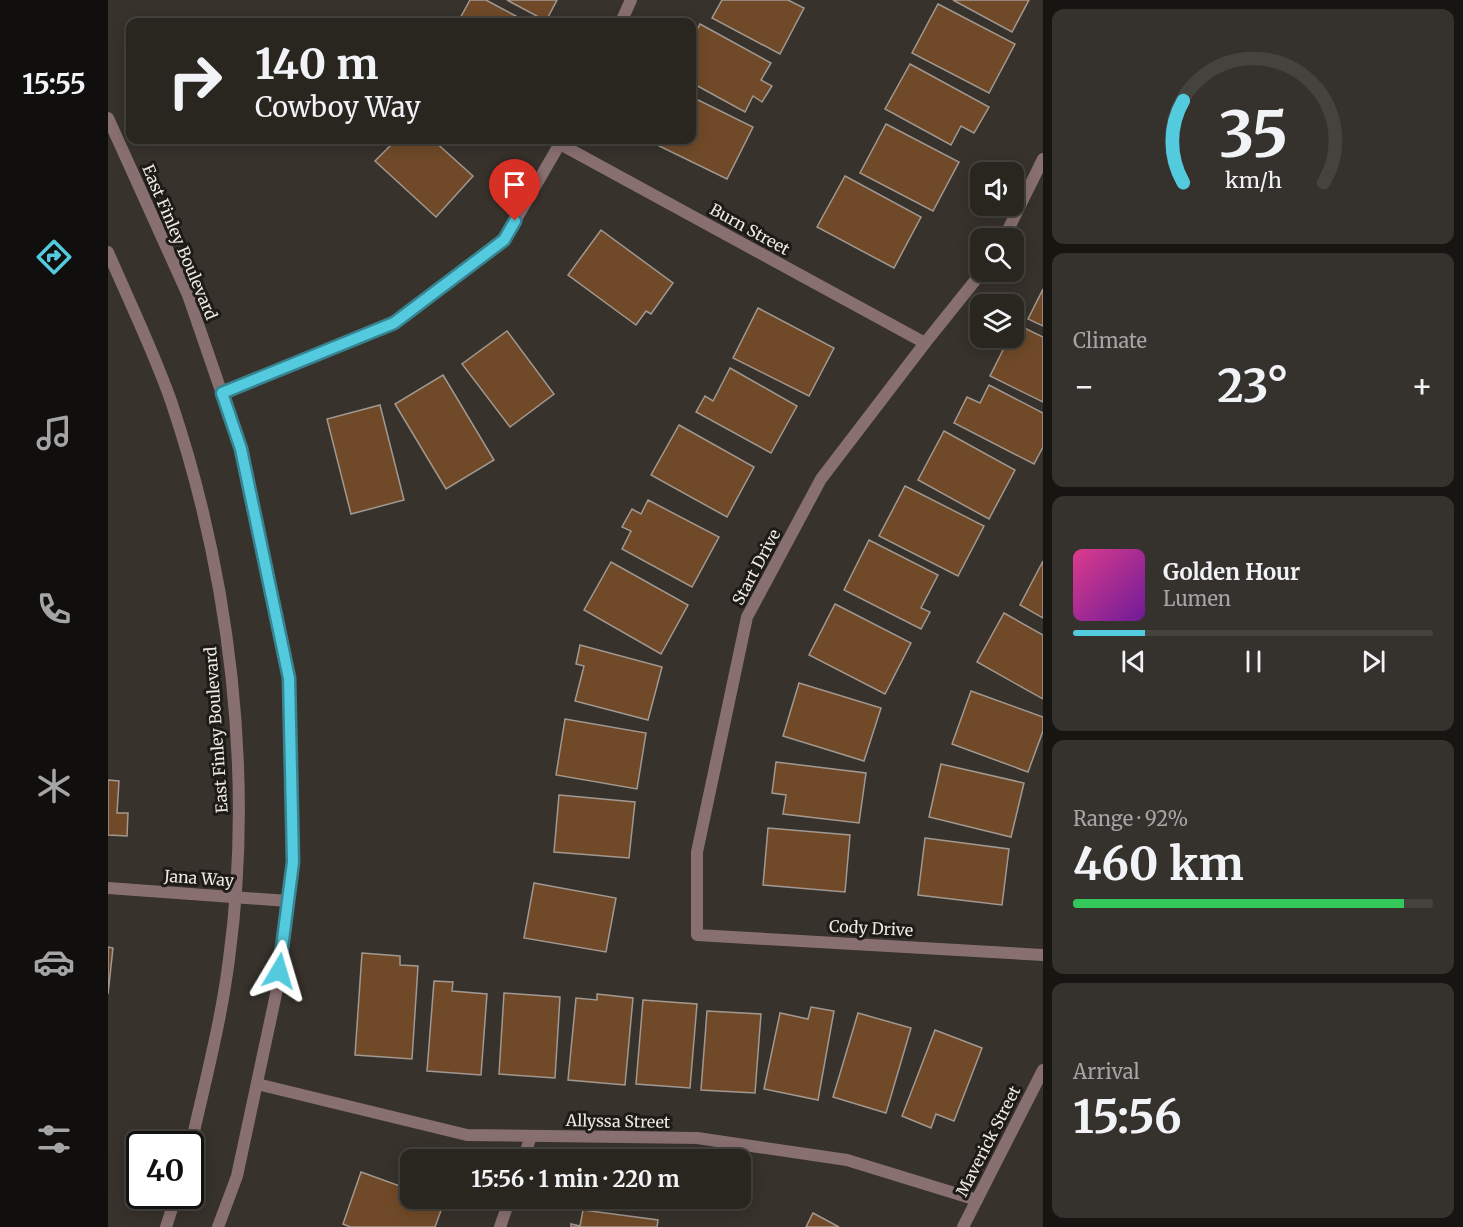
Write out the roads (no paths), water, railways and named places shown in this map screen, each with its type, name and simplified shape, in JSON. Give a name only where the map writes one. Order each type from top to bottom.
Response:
[{"type":"street","points":[[623,18],[631,0]]},
{"type":"street","name":"East Finley Boulevard","points":[[108,118],[188,295],[241,449],[289,678],[293,862],[276,994],[237,1176],[218,1227]]},
{"type":"street","points":[[222,393],[394,323],[504,240],[560,144]]},
{"type":"street","name":"Burn Street","points":[[565,144],[924,343]]},
{"type":"street","points":[[1009,228],[1043,159]]},
{"type":"street","name":"East Finley Boulevard","points":[[108,252],[171,401],[202,509],[214,564],[226,639],[235,724],[239,792],[236,897],[223,999],[194,1131]]},
{"type":"street","name":"Start Drive","points":[[697,935],[697,852],[747,617],[821,479],[924,343],[974,282]]},
{"type":"street","name":"Jana Way","points":[[108,888],[288,901]]},
{"type":"street","name":"Cody Drive","points":[[697,935],[1043,955]]},
{"type":"street","name":"Maverick Street","points":[[963,1227],[1043,1070]]},
{"type":"street","name":"Allyssa Street","points":[[257,1084],[467,1135],[697,1138],[848,1160],[977,1200]]},
{"type":"street","points":[[527,1149],[531,1136]]},
{"type":"street","points":[[166,1227],[172,1209]]},
{"type":"street","points":[[500,1227],[506,1209]]}]
